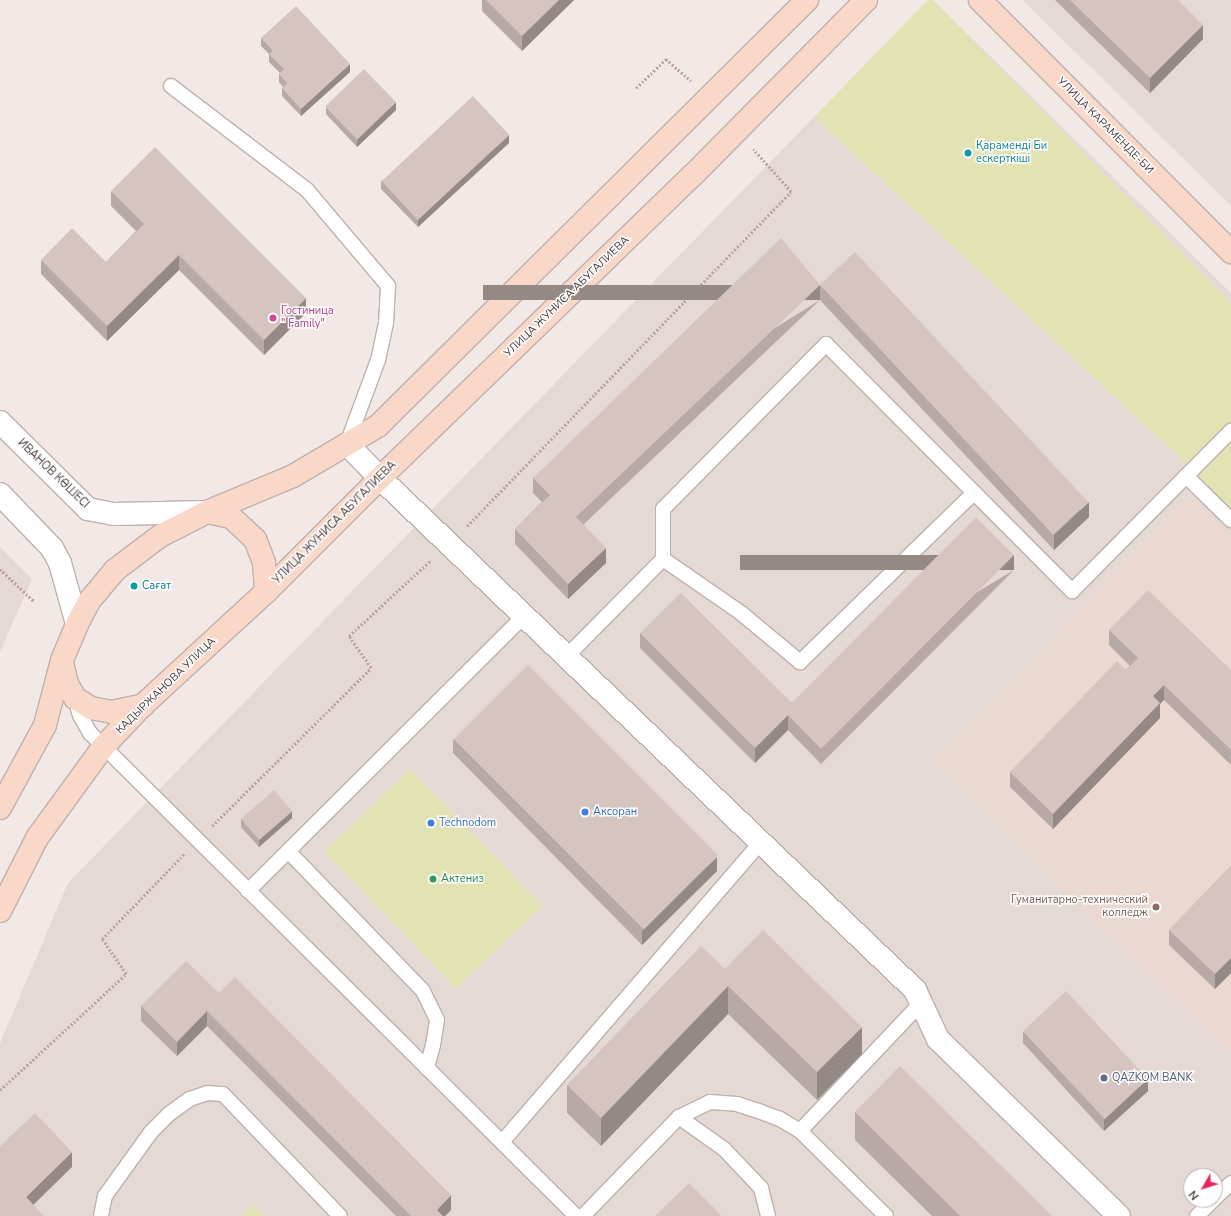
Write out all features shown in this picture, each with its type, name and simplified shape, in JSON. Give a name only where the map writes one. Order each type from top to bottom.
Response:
[{"type":"main road","points":[[0,808],[45,725],[62,660],[77,624],[90,600],[115,570],[160,536],[207,512],[293,476],[378,426],[807,0]]},
{"type":"main road","name":"УЛИЦА ЖУНИСА АБУГАЛИЕВА","points":[[266,592],[380,478],[693,175],[866,0]]},
{"type":"main road","name":"УЛИЦА КАРАМЕНДЕ-БИ","points":[[980,0],[1231,252]]},
{"type":"main road","points":[[207,512],[230,517],[255,539],[264,563],[266,592]]},
{"type":"main road","name":"КАДЫРЖАНОВА УЛИЦА","points":[[0,911],[37,838],[103,747],[143,705],[266,592]]},
{"type":"main road","points":[[62,660],[67,684],[75,698],[91,708],[111,712],[143,705]]},
{"type":"street","name":"ИВАНОВ КӨШЕСІ","points":[[0,422],[88,510],[114,514],[207,512]]},
{"type":"street","points":[[347,444],[380,478],[566,657],[915,990],[938,1040],[1119,1216]]},
{"type":"street","points":[[0,494],[52,548],[60,563],[77,624]]},
{"type":"lane","points":[[171,86],[307,190],[388,286],[386,323],[378,360],[347,444]]},
{"type":"lane","points":[[566,657],[663,559],[663,508],[826,344],[1072,591],[1231,431]]},
{"type":"lane","points":[[1186,476],[1231,520]]},
{"type":"lane","points":[[663,559],[741,613],[800,662],[974,493]]},
{"type":"lane","points":[[248,891],[524,616]]},
{"type":"lane","points":[[75,698],[80,715],[90,733],[103,747],[576,1216]]},
{"type":"lane","points":[[502,1142],[760,842]]},
{"type":"lane","points":[[288,851],[423,991],[437,1020],[427,1068]]},
{"type":"lane","points":[[800,1131],[921,1003]]},
{"type":"lane","points":[[102,1216],[105,1196],[151,1132],[169,1114],[190,1099],[207,1093],[223,1094],[340,1216]]},
{"type":"lane","points":[[583,1216],[679,1117],[710,1102],[737,1104],[780,1119],[800,1131],[886,1216]]},
{"type":"lane","points":[[679,1117],[724,1149],[760,1188],[768,1216]]},
{"type":"lane","points":[[1223,1191],[1231,1183]]},
{"type":"lane","points":[[1197,1216],[1205,1208]]},
{"type":"path","points":[[0,569],[35,602]]},
{"type":"shaded area","points":[[928,0],[933,0],[1231,293],[1231,1216],[0,1216],[0,1043],[68,883]]},
{"type":"shaded area","points":[[1023,0],[1231,0],[1231,206]]},
{"type":"shaded area","name":"Гуманитарно-технический колледж","points":[[1191,496],[1231,536],[1231,1053],[932,761]]},
{"type":"shaded area","points":[[0,547],[32,579],[0,652]]},
{"type":"green space","points":[[928,0],[933,0],[1231,303],[1231,508],[1177,455],[814,117]]},
{"type":"green space","name":"Актениз","points":[[410,769],[542,906],[456,988],[324,852]]},
{"type":"green space","points":[[253,1204],[264,1216],[241,1216]]},
{"type":"building","points":[[486,0],[559,0],[522,36]]},
{"type":"building","points":[[1070,0],[1178,0],[1203,25],[1150,78]]},
{"type":"building","points":[[296,6],[350,64],[301,109],[282,88],[287,83],[279,74],[284,69],[269,54],[273,51],[261,38]]},
{"type":"building","points":[[364,69],[396,102],[357,140],[325,107]]},
{"type":"building","points":[[473,96],[509,135],[418,220],[382,181]]},
{"type":"building","points":[[155,147],[306,298],[264,340],[179,255],[107,326],[41,260],[72,228],[106,262],[144,224],[111,191]]},
{"type":"building","points":[[781,238],[820,285],[576,517],[606,548],[568,584],[515,529],[550,495],[533,478]]},
{"type":"building","points":[[855,252],[1088,502],[1053,535],[820,285]]},
{"type":"building","points":[[976,517],[1014,555],[821,749],[788,715],[755,748],[640,633],[681,593],[792,703]]},
{"type":"building","points":[[1148,590],[1231,670],[1231,750],[1164,685],[1153,696],[1160,703],[1053,814],[1010,772],[1117,661],[1126,670],[1138,658],[1109,630]]},
{"type":"building","name":"Аксоран","points":[[528,665],[718,855],[644,929],[454,739]]},
{"type":"building","points":[[274,790],[292,811],[259,840],[241,819]]},
{"type":"building","points":[[1231,866],[1231,958],[1215,974],[1169,930]]},
{"type":"building","points":[[763,930],[862,1027],[817,1072],[728,986],[601,1118],[567,1085],[701,946],[725,969]]},
{"type":"building","points":[[186,961],[219,993],[235,977],[451,1195],[437,1210],[443,1216],[411,1216],[207,1011],[177,1042],[141,1006]]},
{"type":"building","points":[[1066,991],[1148,1079],[1105,1119],[1023,1031]]},
{"type":"building","points":[[900,1066],[1052,1216],[960,1216],[855,1112]]},
{"type":"building","points":[[35,1113],[72,1152],[26,1197],[44,1216],[0,1216],[0,1146]]},
{"type":"building","points":[[689,1183],[721,1215],[720,1216],[655,1216]]},
{"type":"place","name":"Қараменді Би ескерткіші","points":[[968,153]]},
{"type":"place","name":"Гостиница \" Family\"","points":[[273,318]]},
{"type":"place","name":"Сағат","points":[[134,586]]},
{"type":"place","name":"Аксоран","points":[[585,812]]},
{"type":"place","name":"Technodom","points":[[431,823]]},
{"type":"place","name":"Актениз","points":[[433,879]]},
{"type":"place","name":"Гуманитарно-технический колледж","points":[[1156,907]]},
{"type":"place","name":"QAZKOM BANK","points":[[1104,1078]]}]
